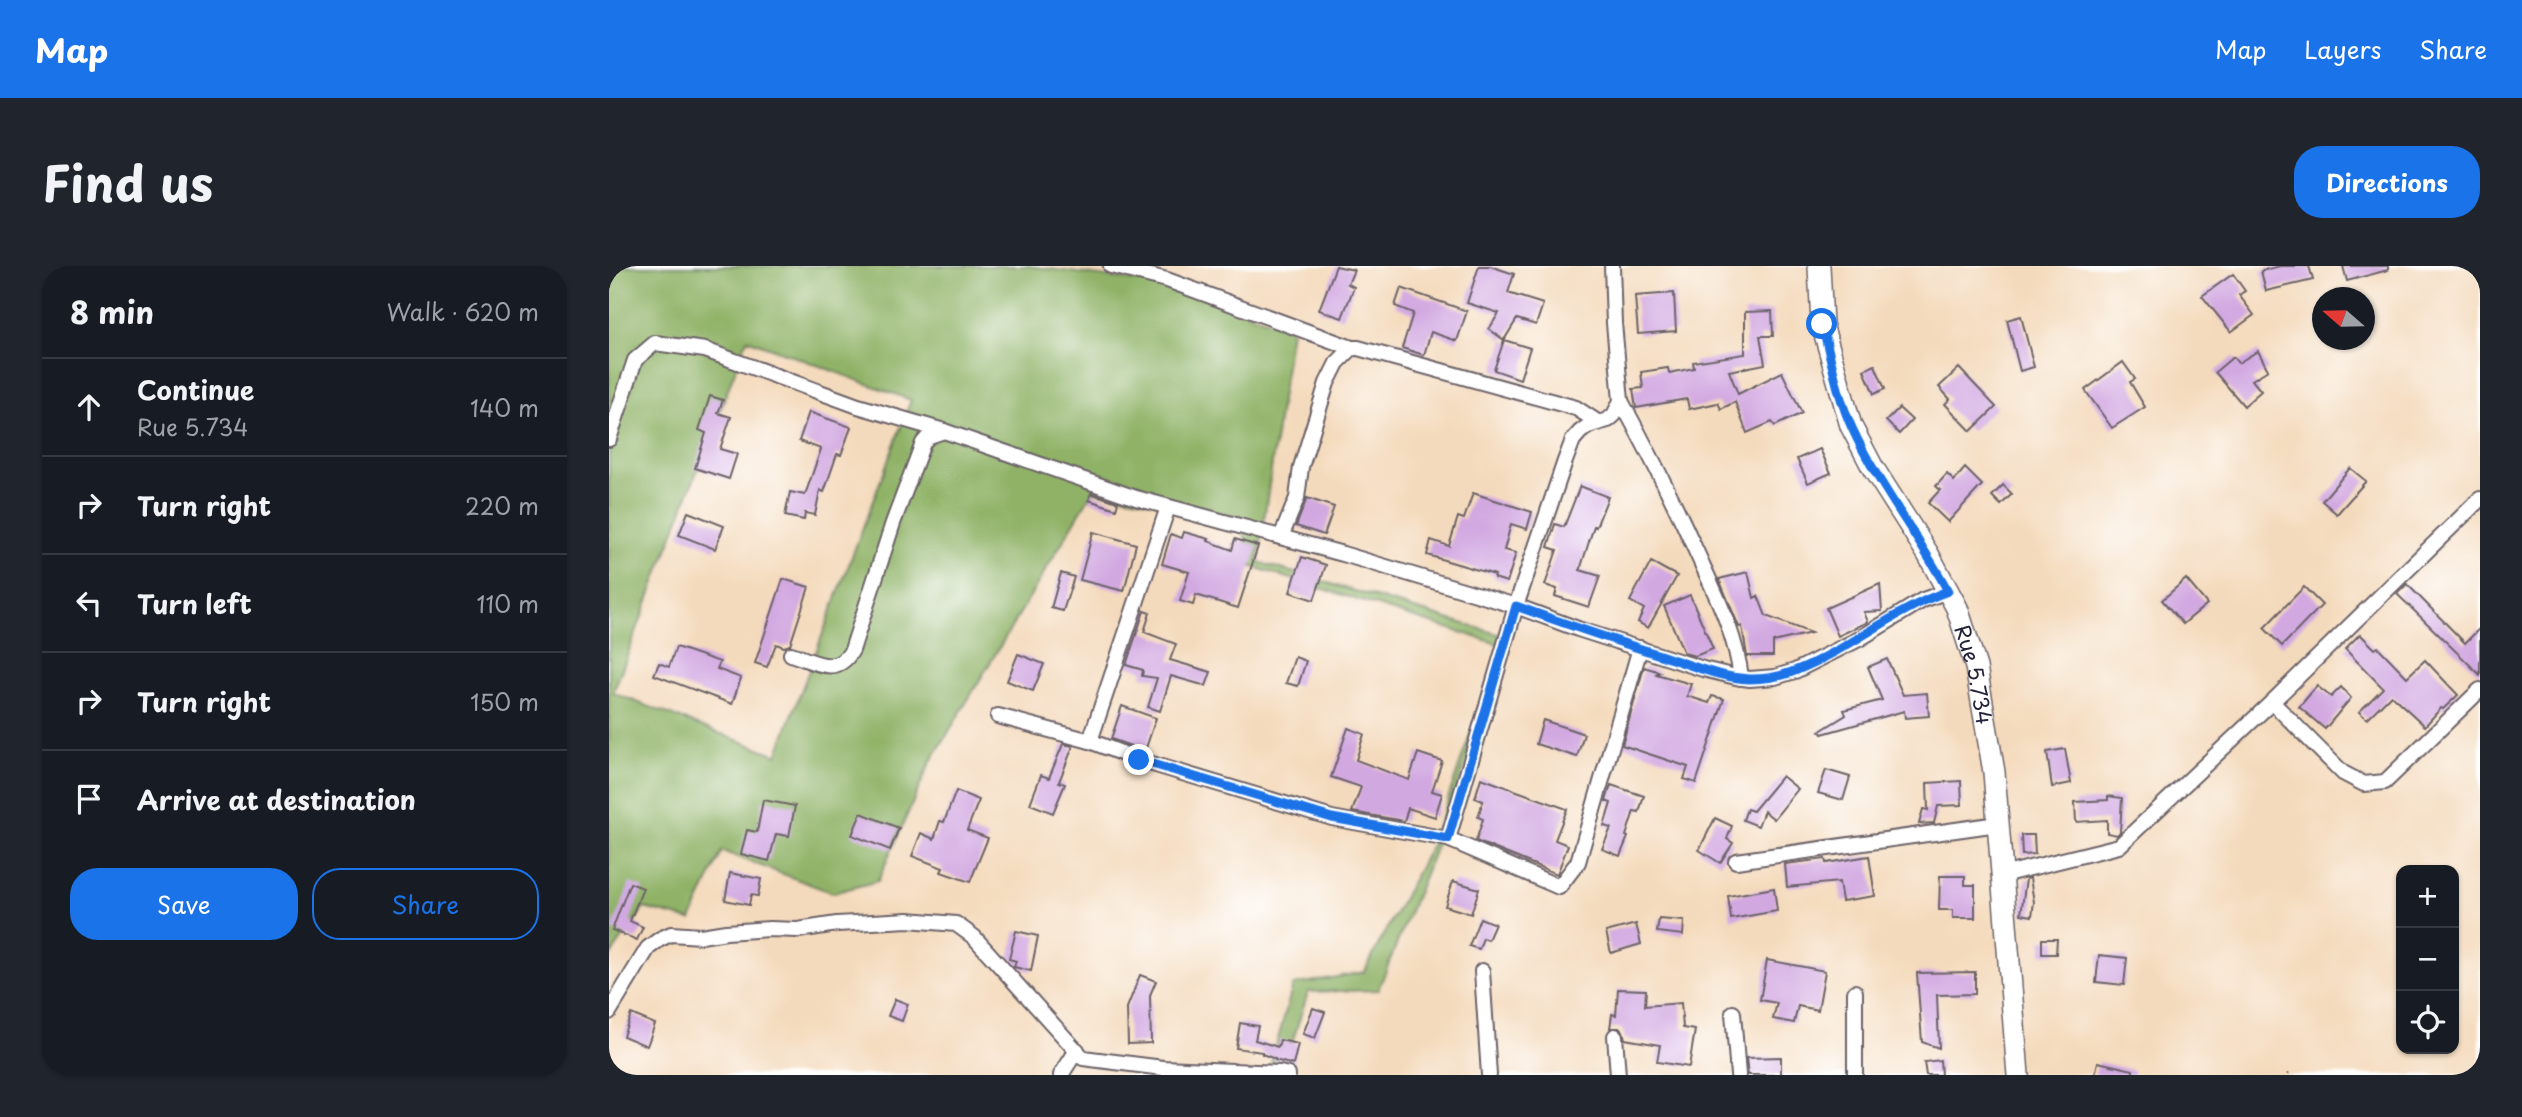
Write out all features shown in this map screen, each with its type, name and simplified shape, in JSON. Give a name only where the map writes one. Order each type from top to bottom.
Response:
[{"type":"street","points":[[1111,266],[1167,280],[1352,348],[1428,365],[1576,408],[1599,423]]},
{"type":"street","points":[[1612,266],[1621,401],[1719,600],[1741,677]]},
{"type":"street","name":"Rue 5.734","points":[[1819,266],[1822,324],[1851,426],[1873,468],[1928,554],[1957,608],[1976,667],[1994,772],[2018,1075]]},
{"type":"street","points":[[609,439],[635,360],[655,343],[705,350],[858,406],[944,431],[1168,507],[1282,537],[1516,606],[1703,669],[1741,677],[1775,677],[1795,671],[1859,639],[1923,600],[1948,591]]},
{"type":"street","points":[[1282,537],[1297,498],[1301,467],[1327,383],[1338,362],[1352,348]]},
{"type":"street","points":[[1448,839],[1516,606],[1573,440],[1580,432],[1613,415],[1621,401]]},
{"type":"street","points":[[791,654],[827,666],[838,666],[846,660],[852,650],[893,523],[923,443],[929,436],[944,431]]},
{"type":"street","points":[[2002,875],[2119,846],[2273,702],[2480,499]]},
{"type":"street","points":[[1090,741],[1168,507]]},
{"type":"street","points":[[998,716],[1090,741],[1139,760],[1332,818],[1448,839],[1559,887],[1578,862],[1640,648]]},
{"type":"street","points":[[2273,702],[2343,773],[2364,784],[2385,782],[2480,690]]},
{"type":"street","points":[[1736,861],[1998,824]]},
{"type":"street","points":[[609,1012],[648,948],[671,934],[701,936],[908,920],[941,922],[956,924],[974,937],[1083,1058],[1163,1068],[1288,1075]]},
{"type":"street","points":[[1482,971],[1489,1075]]},
{"type":"street","points":[[1855,992],[1855,1075]]},
{"type":"street","points":[[1733,1013],[1738,1075]]},
{"type":"street","points":[[1615,1037],[1618,1075]]},
{"type":"street","points":[[1061,1075],[1077,1050]]},
{"type":"street","points":[[1085,1075],[1093,1061]]},
{"type":"green space","points":[[609,266],[1028,266],[1186,288],[1291,330],[1258,562],[1511,638],[1433,854],[1378,990],[1308,992],[1282,1075],[1268,1075],[1293,985],[1364,972],[1433,842],[1501,645],[1250,566],[1242,517],[1093,491],[930,763],[878,881],[833,893],[722,851],[691,920],[644,908],[609,958]],"holes":[[[747,339],[911,400],[777,755],[613,693]]]},
{"type":"building","points":[[1336,266],[1354,270],[1348,284],[1354,287],[1342,318],[1319,310]]},
{"type":"building","points":[[1479,266],[1490,266],[1514,274],[1508,293],[1543,304],[1536,325],[1517,319],[1504,340],[1489,329],[1499,313],[1467,303]]},
{"type":"building","points":[[2280,266],[2309,266],[2313,280],[2266,291],[2261,271]]},
{"type":"building","points":[[2343,266],[2388,266],[2388,270],[2347,281]]},
{"type":"building","points":[[2233,274],[2245,291],[2239,295],[2254,315],[2231,332],[2202,296]]},
{"type":"building","points":[[1401,288],[1467,311],[1457,341],[1431,332],[1424,355],[1402,348],[1413,313],[1395,306]]},
{"type":"building","points":[[1674,293],[1676,331],[1638,334],[1635,296]]},
{"type":"building","points":[[1772,311],[1773,336],[1760,336],[1765,364],[1729,371],[1738,394],[1782,372],[1802,413],[1775,426],[1772,422],[1747,433],[1735,402],[1721,409],[1718,403],[1689,409],[1687,399],[1636,408],[1633,389],[1643,388],[1641,372],[1668,368],[1669,373],[1694,368],[1693,362],[1745,354],[1745,312]]},
{"type":"building","points":[[2021,316],[2034,367],[2020,371],[2007,320]]},
{"type":"building","points":[[1504,340],[1530,348],[1520,379],[1494,370]]},
{"type":"building","points":[[2258,351],[2268,370],[2252,380],[2261,391],[2244,406],[2215,372],[2233,357],[2238,363]]},
{"type":"building","points":[[2123,362],[2135,379],[2130,382],[2145,407],[2112,428],[2085,390]]},
{"type":"building","points":[[1875,365],[1885,389],[1874,394],[1864,370]]},
{"type":"building","points":[[1959,368],[1996,407],[1971,431],[1945,404],[1950,399],[1939,387]]},
{"type":"building","points":[[710,396],[723,400],[718,413],[731,417],[720,449],[737,454],[729,479],[695,468],[706,433],[699,430]]},
{"type":"building","points":[[1899,408],[1912,420],[1899,434],[1886,421]]},
{"type":"building","points":[[809,412],[851,427],[841,455],[837,454],[824,492],[820,490],[815,515],[805,513],[804,520],[785,516],[790,492],[805,495],[821,449],[799,441]]},
{"type":"building","points":[[1820,449],[1831,473],[1808,483],[1797,459]]},
{"type":"building","points":[[1965,468],[1982,485],[1948,522],[1928,503],[1940,490],[1936,486],[1947,474],[1954,481]]},
{"type":"building","points":[[2350,468],[2366,481],[2337,514],[2322,501]]},
{"type":"building","points":[[2003,485],[2012,494],[2001,505],[1992,496]]},
{"type":"building","points":[[1580,486],[1608,497],[1596,527],[1594,526],[1580,570],[1600,576],[1589,607],[1555,596],[1557,589],[1545,585],[1557,550],[1548,547],[1555,524],[1564,527]]},
{"type":"building","points":[[1091,493],[1118,502],[1116,509],[1089,500]]},
{"type":"building","points":[[1473,493],[1532,512],[1527,529],[1511,524],[1504,550],[1516,553],[1507,582],[1494,578],[1495,575],[1427,555],[1431,540],[1449,546],[1458,517],[1464,519]]},
{"type":"building","points":[[1307,498],[1334,507],[1324,535],[1296,526]]},
{"type":"building","points":[[688,512],[724,526],[715,549],[679,535]]},
{"type":"building","points":[[1093,532],[1136,544],[1124,591],[1080,580]]},
{"type":"building","points":[[1184,532],[1209,539],[1208,541],[1232,550],[1235,539],[1258,546],[1238,608],[1196,595],[1193,605],[1180,601],[1189,572],[1162,564],[1171,534],[1182,538]]},
{"type":"building","points":[[1302,557],[1326,565],[1314,600],[1290,592]]},
{"type":"building","points":[[1651,562],[1677,576],[1648,628],[1638,622],[1644,609],[1630,601]]},
{"type":"building","points":[[1748,572],[1754,598],[1758,596],[1766,616],[1811,633],[1773,642],[1773,656],[1747,656],[1742,626],[1739,627],[1719,579]]},
{"type":"building","points":[[1061,573],[1074,577],[1063,611],[1051,608]]},
{"type":"building","points":[[783,579],[809,587],[790,645],[784,647],[776,644],[767,667],[755,663]]},
{"type":"building","points":[[2186,579],[2207,604],[2183,624],[2162,600]]},
{"type":"building","points":[[1880,584],[1882,611],[1864,612],[1868,622],[1838,636],[1826,608]]},
{"type":"building","points":[[2407,584],[2465,643],[2480,628],[2480,675],[2397,594]]},
{"type":"building","points":[[2304,587],[2322,605],[2282,646],[2264,628]]},
{"type":"building","points":[[1690,595],[1713,649],[1695,656],[1684,653],[1664,606]]},
{"type":"building","points":[[1144,611],[1150,613],[1144,632],[1176,644],[1170,660],[1211,672],[1206,686],[1171,676],[1160,711],[1148,707],[1157,678],[1142,676],[1143,670],[1126,665]]},
{"type":"building","points":[[2360,634],[2375,649],[2378,647],[2407,677],[2425,660],[2458,695],[2441,708],[2425,726],[2391,695],[2367,719],[2359,712],[2383,688],[2345,649]]},
{"type":"building","points":[[676,647],[720,662],[717,669],[741,678],[732,704],[654,675],[659,663],[669,667]]},
{"type":"building","points":[[1018,654],[1044,664],[1033,691],[1007,681]]},
{"type":"building","points":[[1295,657],[1306,661],[1298,686],[1286,683]]},
{"type":"building","points":[[1887,659],[1903,695],[1927,693],[1929,716],[1905,718],[1904,711],[1822,734],[1820,731],[1846,715],[1844,710],[1882,700],[1868,667]]},
{"type":"building","points":[[1644,667],[1660,672],[1656,674],[1691,684],[1687,696],[1709,703],[1712,696],[1724,699],[1696,783],[1684,779],[1688,767],[1622,745]]},
{"type":"building","points":[[2317,686],[2331,697],[2341,687],[2351,698],[2325,729],[2299,707]]},
{"type":"building","points":[[1122,706],[1156,718],[1145,751],[1111,739]]},
{"type":"building","points":[[1543,720],[1584,734],[1577,757],[1536,744]]},
{"type":"building","points":[[1348,728],[1364,734],[1356,760],[1409,780],[1418,753],[1442,761],[1432,791],[1442,794],[1435,817],[1408,808],[1404,821],[1352,812],[1361,787],[1331,777]]},
{"type":"building","points":[[1063,744],[1073,746],[1059,782],[1065,784],[1053,813],[1030,804],[1041,775],[1049,778]]},
{"type":"building","points":[[2065,749],[2071,783],[2052,787],[2047,752]]},
{"type":"building","points":[[1826,770],[1850,777],[1843,800],[1818,793]]},
{"type":"building","points":[[1782,776],[1798,789],[1774,819],[1764,811],[1758,826],[1743,820],[1747,809],[1753,811]]},
{"type":"building","points":[[1481,778],[1567,809],[1555,840],[1568,845],[1557,874],[1476,841],[1483,819],[1478,817],[1483,801],[1475,798]]},
{"type":"building","points":[[1961,781],[1962,805],[1938,806],[1934,823],[1919,824],[1923,809],[1928,810],[1927,783]]},
{"type":"building","points":[[1611,785],[1644,796],[1639,812],[1634,811],[1620,856],[1602,849],[1611,828],[1604,826],[1611,803],[1606,801]]},
{"type":"building","points":[[956,791],[979,800],[967,830],[988,838],[970,882],[941,872],[943,868],[912,856],[921,833],[934,839]]},
{"type":"building","points":[[2108,796],[2122,798],[2120,832],[2117,835],[2107,833],[2107,820],[2076,822],[2075,802],[2108,800]]},
{"type":"building","points":[[763,800],[795,806],[789,836],[776,834],[769,861],[741,854],[747,830],[757,832]]},
{"type":"building","points":[[861,813],[899,828],[890,850],[852,835]]},
{"type":"building","points":[[1715,818],[1732,826],[1727,839],[1733,843],[1720,863],[1699,850]]},
{"type":"building","points":[[2021,835],[2034,835],[2035,854],[2022,855]]},
{"type":"building","points":[[1869,856],[1875,896],[1842,901],[1839,882],[1787,887],[1785,864],[1825,859],[1826,863]]},
{"type":"building","points":[[730,873],[761,879],[758,896],[751,895],[749,905],[725,900]]},
{"type":"building","points":[[1940,876],[1965,876],[1965,885],[1975,885],[1975,918],[1953,918],[1953,910],[1939,910]]},
{"type":"building","points":[[2030,878],[2034,902],[2032,916],[2021,914],[2026,879]]},
{"type":"building","points":[[1453,881],[1479,889],[1471,914],[1445,906]]},
{"type":"building","points":[[630,883],[643,888],[630,921],[643,927],[637,940],[612,930]]},
{"type":"building","points":[[1774,888],[1777,911],[1731,919],[1728,896]]},
{"type":"building","points":[[1480,918],[1495,924],[1488,940],[1483,938],[1479,949],[1469,946]]},
{"type":"building","points":[[1659,919],[1684,921],[1683,935],[1657,932]]},
{"type":"building","points":[[1636,924],[1641,944],[1611,953],[1606,932]]},
{"type":"building","points":[[1016,931],[1038,936],[1031,971],[1014,967],[1016,961],[1009,959]]},
{"type":"building","points":[[2042,939],[2057,939],[2056,954],[2042,954]]},
{"type":"building","points":[[2099,955],[2127,958],[2124,985],[2096,982]]},
{"type":"building","points":[[1767,960],[1825,971],[1818,1010],[1798,1006],[1794,1023],[1773,1019],[1777,1003],[1760,1000]]},
{"type":"building","points":[[1975,972],[1975,994],[1937,995],[1939,1048],[1922,1042],[1917,973]]},
{"type":"building","points":[[1140,975],[1156,981],[1150,995],[1151,1043],[1128,1044],[1127,1008]]},
{"type":"building","points":[[1618,989],[1646,990],[1645,1006],[1681,1003],[1683,1028],[1695,1030],[1689,1067],[1657,1062],[1660,1045],[1625,1039],[1620,1028],[1610,1028],[1612,1014],[1616,1015]]},
{"type":"building","points":[[895,999],[908,1004],[902,1021],[888,1016]]},
{"type":"building","points":[[1313,1008],[1325,1012],[1315,1038],[1303,1034]]},
{"type":"building","points":[[631,1014],[655,1024],[647,1046],[623,1036]]},
{"type":"building","points":[[1240,1023],[1258,1026],[1255,1040],[1278,1047],[1280,1040],[1298,1044],[1293,1065],[1275,1060],[1262,1052],[1236,1048]]},
{"type":"building","points":[[1781,1057],[1781,1075],[1748,1075],[1746,1058]]},
{"type":"building","points":[[1940,1060],[1941,1075],[1926,1075],[1924,1062]]},
{"type":"building","points":[[2098,1062],[2133,1070],[2133,1075],[2095,1075]]},
{"type":"route","points":[[1139,760],[1332,818],[1448,839],[1516,606],[1703,669],[1750,679],[1775,677],[1816,662],[1923,600],[1948,591],[1928,554],[1873,468],[1851,426],[1822,324]]}]
